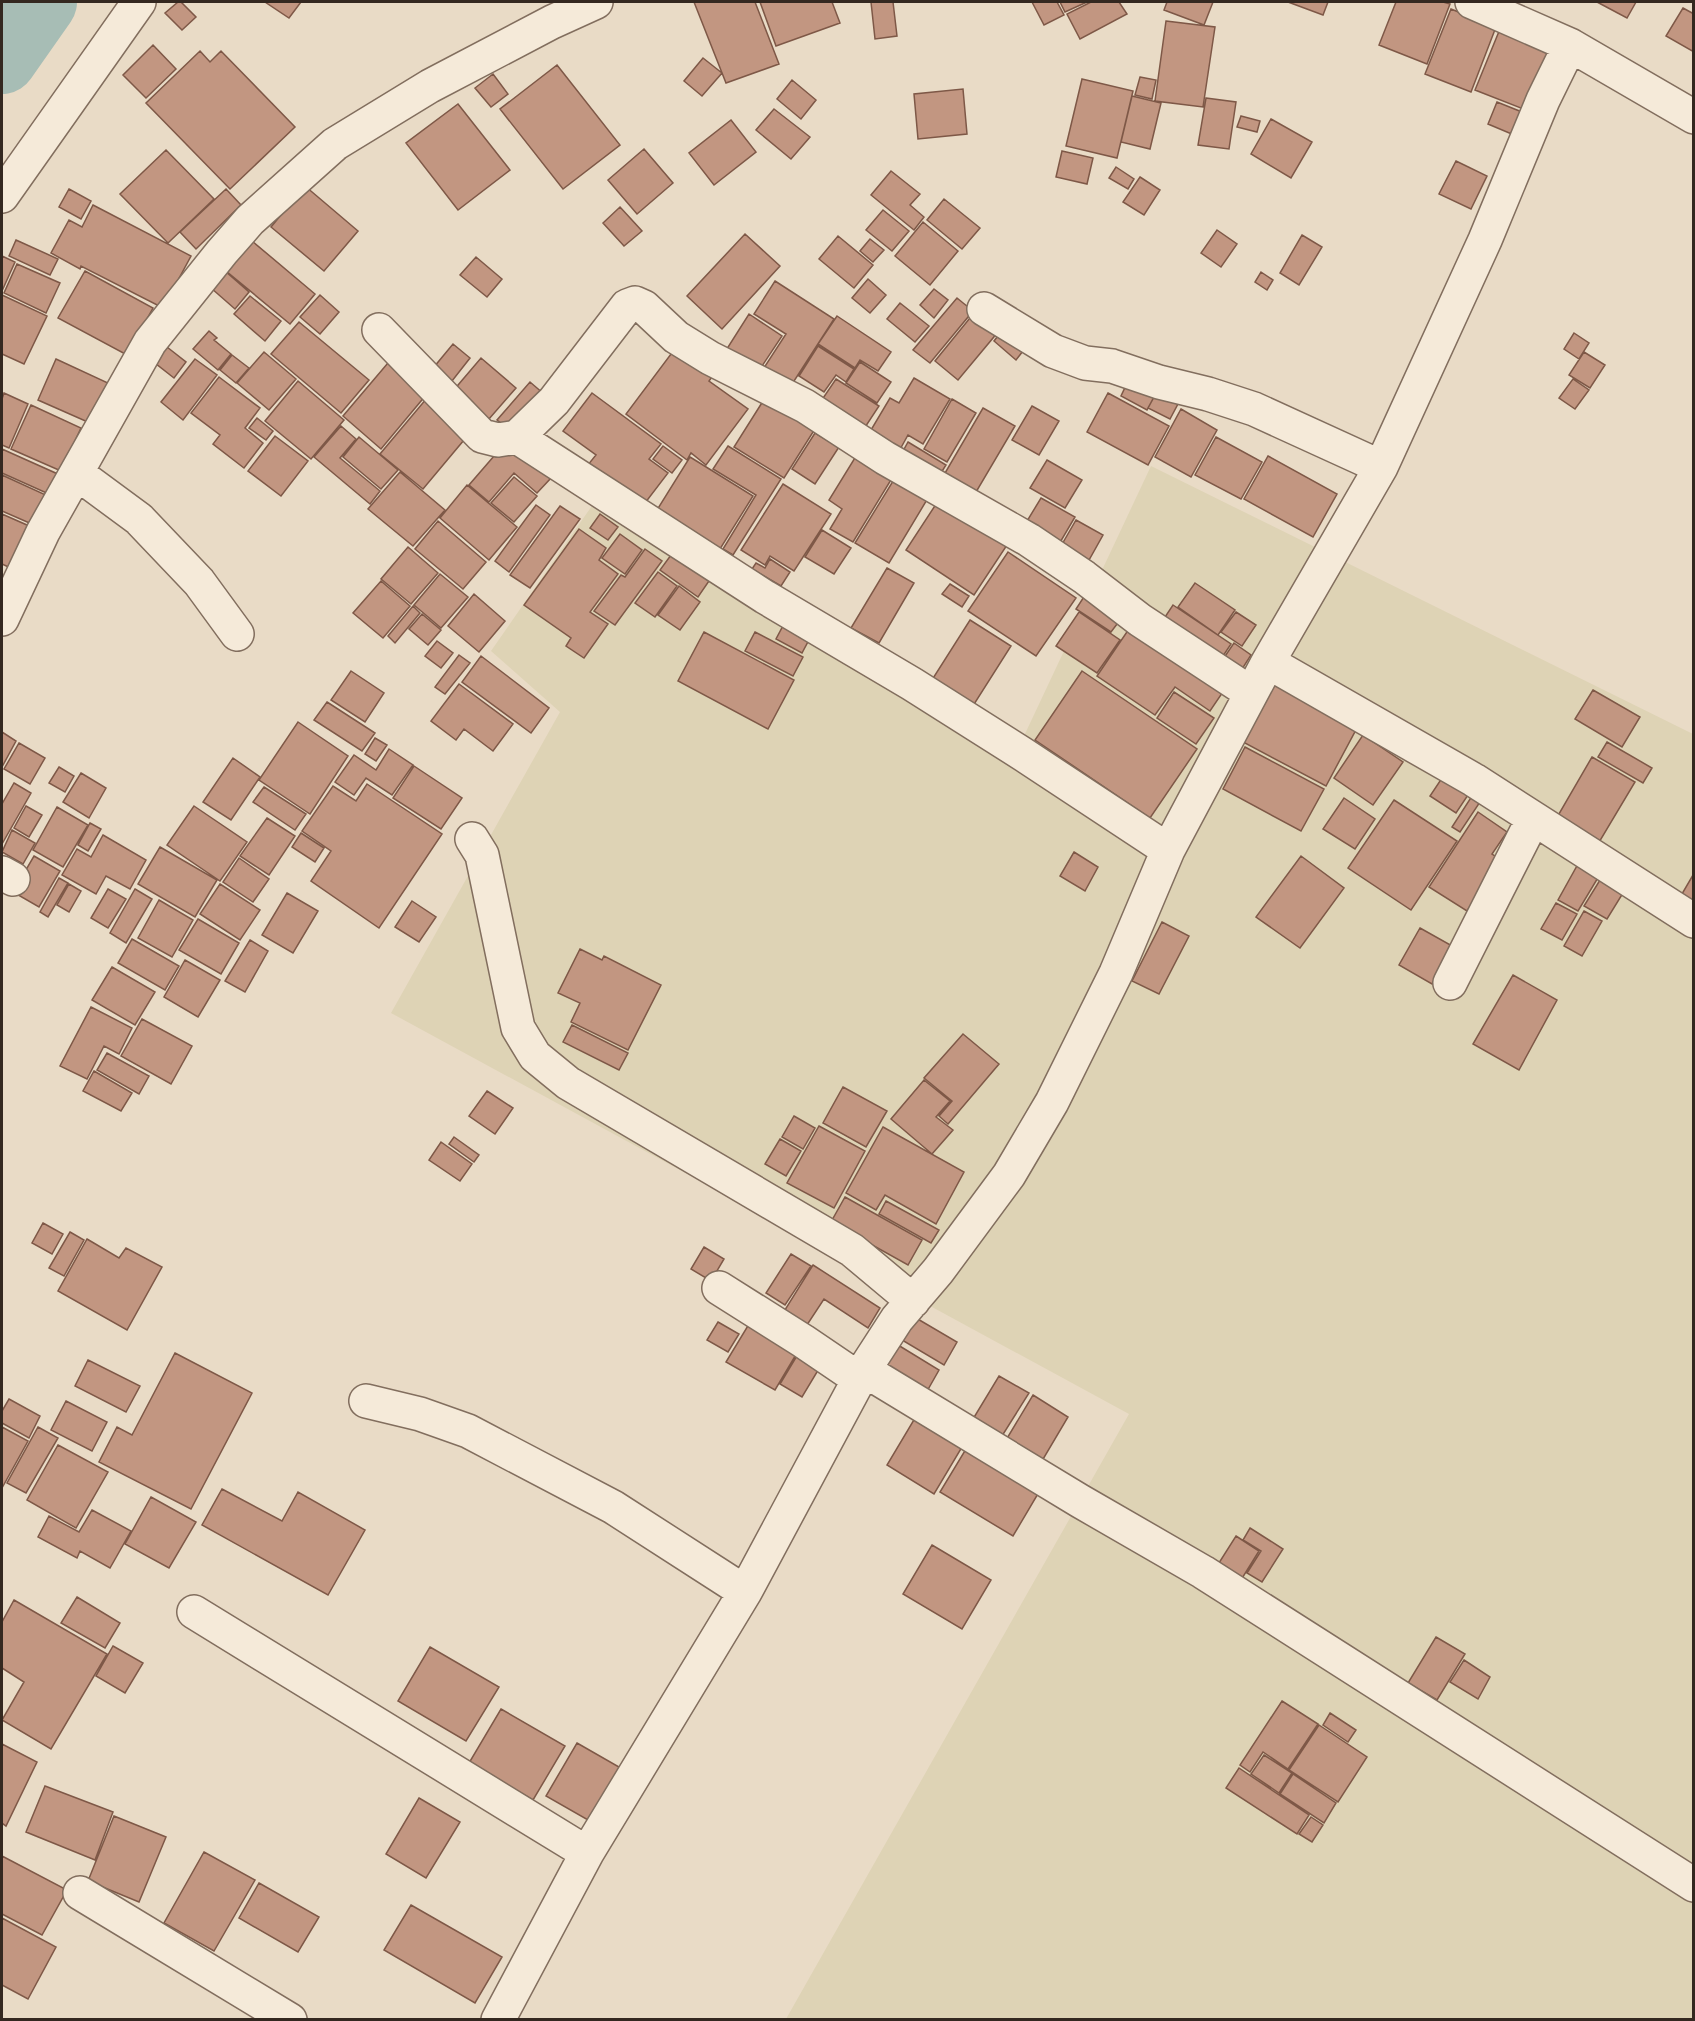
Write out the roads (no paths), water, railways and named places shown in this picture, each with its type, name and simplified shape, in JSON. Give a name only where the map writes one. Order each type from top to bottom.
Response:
[{"type":"street","points":[[2,196],[139,2]]},
{"type":"street","points":[[2,619],[43,532],[78,474],[150,342],[250,220],[335,144],[430,86],[552,22],[596,2]]},
{"type":"street","points":[[1472,2],[1570,45],[1694,117]]},
{"type":"street","points":[[498,2019],[587,1853],[745,1593],[861,1375],[897,1319],[938,1271],[1009,1176],[1052,1102],[1116,973],[1168,850],[1268,662],[1381,467],[1485,240],[1544,100],[1570,45]]},
{"type":"street","points":[[378,330],[482,436],[498,440],[517,437],[554,401],[627,306],[635,303],[644,307],[676,337],[710,358],[805,406],[885,458],[1029,540],[1084,577],[1140,620],[1251,693]]},
{"type":"street","points":[[984,309],[1053,351],[1085,363],[1112,366],[1254,409],[1381,467]]},
{"type":"street","points":[[517,437],[765,597],[932,697],[1168,850]]},
{"type":"street","points":[[78,474],[139,519],[199,582],[237,634]]},
{"type":"street","points":[[1268,662],[1474,780],[1694,921]]},
{"type":"street","points":[[1450,983],[1533,819]]},
{"type":"street","points":[[472,839],[482,855],[518,1028],[535,1056],[567,1083],[852,1250],[913,1301]]},
{"type":"street","points":[[719,1288],[861,1375],[1203,1572],[1694,1886]]},
{"type":"street","points":[[366,1401],[420,1414],[468,1431],[614,1507],[745,1593]]},
{"type":"street","points":[[194,1612],[587,1853]]},
{"type":"street","points":[[80,1893],[290,2019]]},
{"type":"waterway","points":[[2,59],[42,2]]}]
